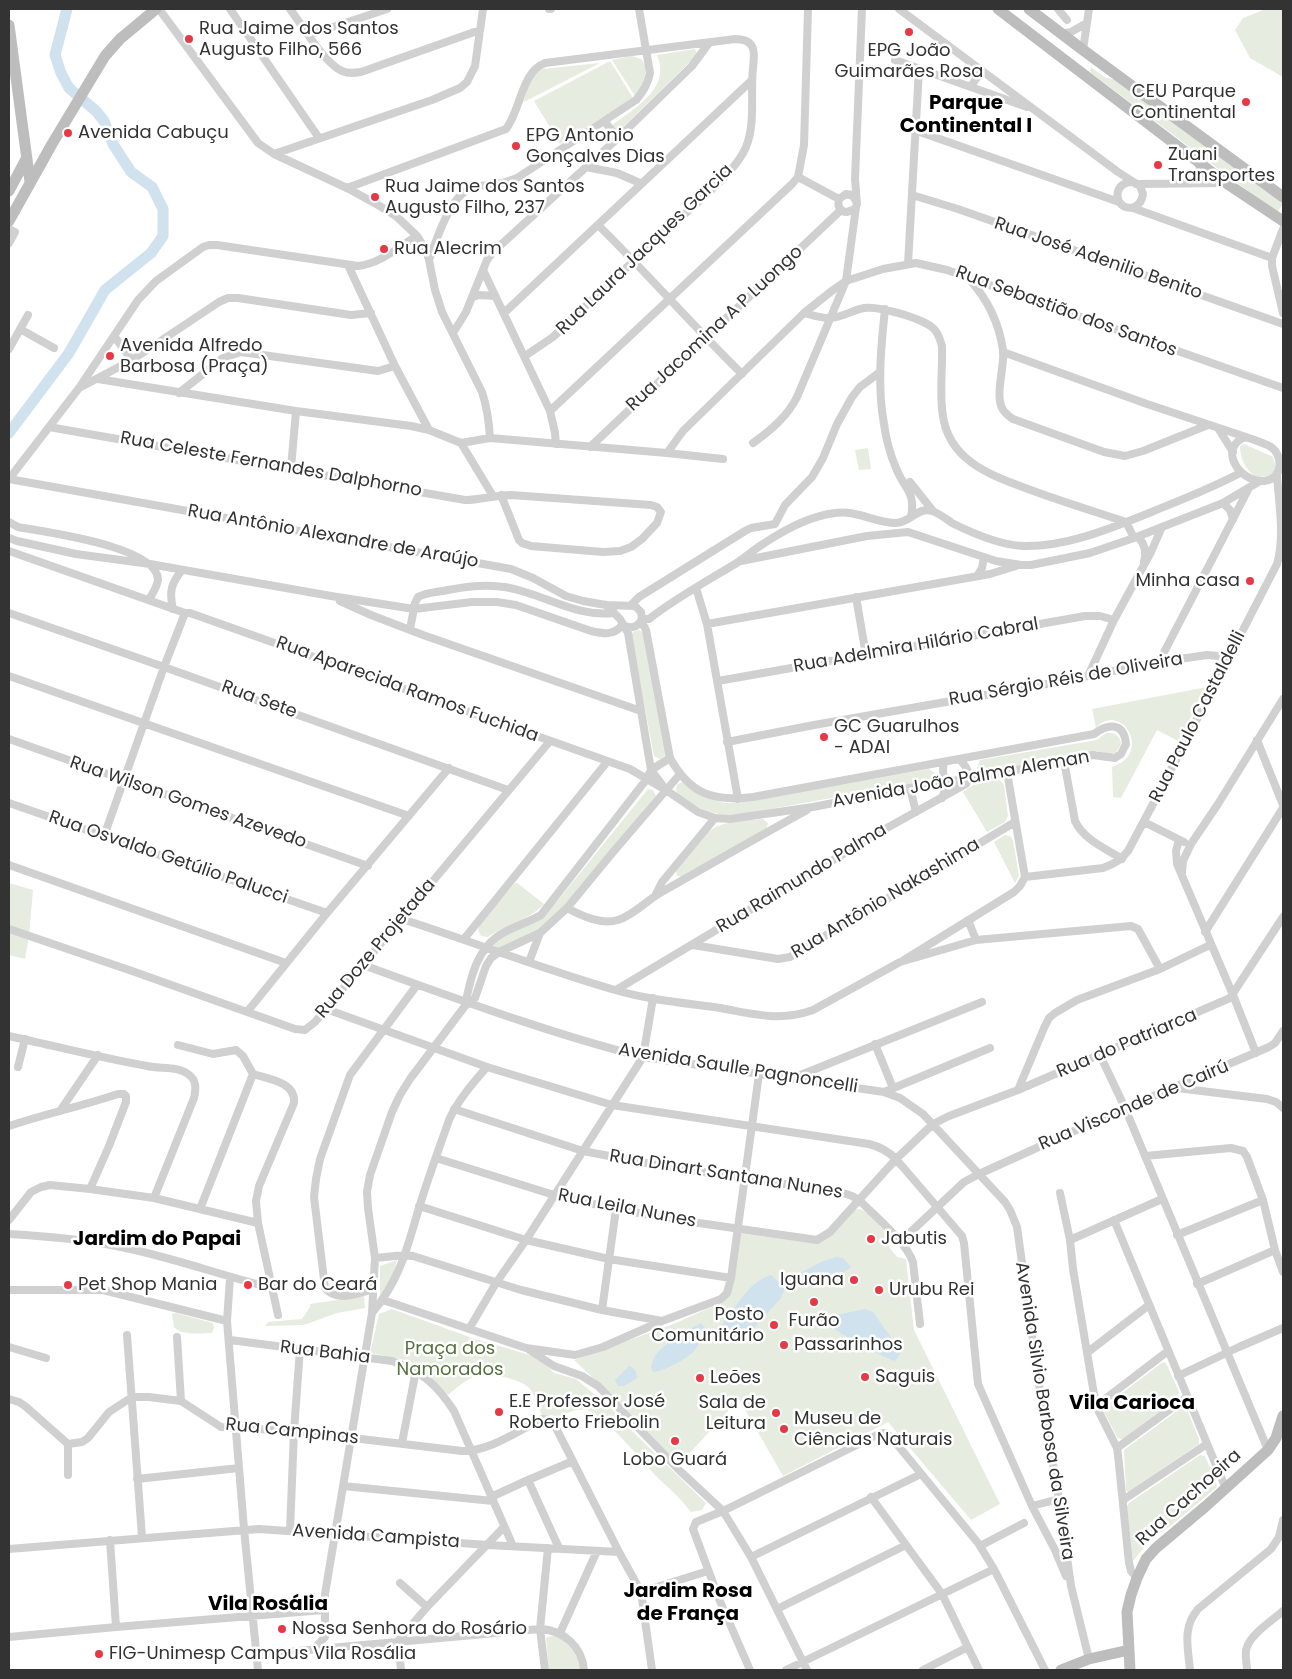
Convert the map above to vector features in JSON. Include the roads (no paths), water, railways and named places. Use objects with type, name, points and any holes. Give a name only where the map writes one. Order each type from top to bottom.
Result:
[{"type":"main road","points":[[9,221],[52,144],[112,47],[158,9]]},
{"type":"main road","points":[[998,9],[1226,183],[1283,220]]},
{"type":"main road","points":[[1030,9],[1061,34],[1283,197]]},
{"type":"main road","points":[[9,25],[25,166],[30,182]]},
{"type":"main road","points":[[1068,62],[1078,58],[1083,50]]},
{"type":"main road","points":[[1084,75],[1081,70],[1082,66],[1089,59],[1096,60]]},
{"type":"main road","points":[[24,193],[19,193],[10,188],[25,166],[52,144]]},
{"type":"main road","points":[[1283,209],[1283,220]]},
{"type":"main road","name":"Rua Cachoeira","points":[[1130,1670],[1127,1612],[1137,1578],[1146,1559],[1156,1548],[1226,1489],[1268,1450],[1276,1438],[1283,1416]]},
{"type":"main road","points":[[1066,1669],[1089,1659],[1130,1650]]},
{"type":"street","points":[[158,9],[258,143],[274,154],[347,188],[396,216],[417,236],[430,260],[435,290],[442,312],[486,405],[489,417],[490,438]]},
{"type":"street","points":[[230,9],[319,138]]},
{"type":"street","points":[[290,9],[326,59],[341,71],[351,73],[361,72],[481,27],[491,9]]},
{"type":"street","points":[[309,35],[384,9]]},
{"type":"street","points":[[274,154],[432,100],[460,88],[466,82],[475,66],[483,9]]},
{"type":"street","points":[[430,260],[449,214],[462,192],[476,186],[498,185],[517,178],[636,100],[649,82],[650,73],[639,9]]},
{"type":"street","points":[[550,412],[798,177],[804,145],[808,9]]},
{"type":"street","points":[[753,443],[775,427],[792,408],[846,281],[856,204],[855,179],[862,9]]},
{"type":"street","points":[[900,9],[1134,183],[1142,190],[1142,199],[1133,208]]},
{"type":"street","points":[[1058,9],[1067,20]]},
{"type":"street","points":[[1083,50],[1089,9]]},
{"type":"street","points":[[1061,34],[1071,32],[1087,23]]},
{"type":"street","name":"Rua Laura Jacques Garcia","points":[[525,356],[553,337],[713,188],[746,149],[751,129],[751,81],[754,50],[750,43],[740,39],[709,43]]},
{"type":"street","points":[[347,188],[506,129],[514,117],[529,77],[538,66],[555,62],[646,53],[709,43]]},
{"type":"street","points":[[452,333],[460,323],[473,297],[487,260],[493,252],[618,138],[692,66],[709,43]]},
{"type":"street","points":[[895,60],[1034,109]]},
{"type":"street","points":[[908,264],[919,69]]},
{"type":"street","points":[[971,86],[981,69]]},
{"type":"street","points":[[504,313],[640,183],[751,81]]},
{"type":"street","points":[[604,121],[618,138]]},
{"type":"street","points":[[917,131],[1119,202],[1127,208],[1133,208],[1272,258]]},
{"type":"street","points":[[1192,183],[1200,174],[1199,161]]},
{"type":"street","points":[[586,168],[617,173],[640,183]]},
{"type":"street","points":[[798,177],[839,199]]},
{"type":"street","points":[[852,229],[838,205],[839,199],[846,194],[855,179]]},
{"type":"street","points":[[1119,202],[1118,190],[1124,184],[1226,183]]},
{"type":"street","points":[[846,194],[852,195],[856,204]]},
{"type":"street","name":"Rua José Adenilio Benito","points":[[912,195],[958,209],[1283,324]]},
{"type":"street","points":[[843,211],[850,212],[856,204]]},
{"type":"street","name":"Rua Jacomina A P Luongo","points":[[590,447],[705,337],[843,211]]},
{"type":"street","points":[[598,225],[634,260],[668,300],[742,374]]},
{"type":"street","points":[[9,229],[14,232],[9,243]]},
{"type":"street","points":[[1283,230],[1272,258],[1272,266],[1283,313]]},
{"type":"street","points":[[9,479],[79,388],[138,300],[156,281],[203,247],[217,245],[348,265],[367,265],[417,236]]},
{"type":"street","name":"Rua Sebastião dos Santos","points":[[667,453],[683,431],[804,313],[832,290],[846,281],[883,269],[916,263],[930,265],[969,278],[1283,388]]},
{"type":"street","points":[[348,265],[395,366],[429,430]]},
{"type":"street","points":[[483,270],[550,412],[556,444]]},
{"type":"street","points":[[969,278],[982,293],[994,317],[1003,352],[1001,406],[1005,413],[1013,419],[1114,455],[1133,455],[1208,425]]},
{"type":"street","points":[[473,297],[479,295],[496,296]]},
{"type":"street","points":[[79,388],[132,360],[219,302],[228,298],[351,315],[371,313]]},
{"type":"street","points":[[804,313],[829,319],[864,308],[885,309],[928,324],[939,336],[942,346],[944,422],[955,447],[966,459],[1008,481],[1126,522],[1144,546],[1146,553],[1143,566]]},
{"type":"street","points":[[885,309],[880,398],[884,424],[894,461],[912,498],[908,532]]},
{"type":"street","points":[[9,349],[28,315]]},
{"type":"street","points":[[20,329],[54,348]]},
{"type":"street","points":[[114,336],[132,360]]},
{"type":"street","points":[[179,393],[223,358],[241,352],[378,371],[395,366]]},
{"type":"street","points":[[1003,352],[1283,451]]},
{"type":"street","points":[[775,524],[786,505],[812,477],[852,397],[860,387],[880,372]]},
{"type":"street","points":[[98,379],[179,393],[429,430],[461,443],[490,438],[723,459]]},
{"type":"street","points":[[291,468],[296,411]]},
{"type":"street","name":"Rua Celeste Fernandes Dalphorno","points":[[49,427],[465,500],[497,495],[651,505],[658,507],[661,512],[657,523],[642,539],[631,547],[620,551],[603,552],[531,546],[522,543],[517,536],[497,495]]},
{"type":"street","points":[[1218,428],[1233,452]]},
{"type":"street","points":[[1246,437],[1238,441],[1234,446],[1233,459],[1236,468],[1248,478],[1260,481],[1271,480],[1280,471],[1278,458],[1273,448]]},
{"type":"street","points":[[461,443],[497,495]]},
{"type":"street","points":[[898,469],[932,511],[954,524],[984,536],[1022,546],[1047,544],[1076,538],[1126,522],[1210,489],[1240,473]]},
{"type":"street","name":"Rua Paulo Castaldelli","points":[[1122,859],[1144,822],[1277,564],[1281,540],[1280,471]]},
{"type":"street","name":"Rua Antônio Alexandre de Araújo","points":[[9,479],[511,570],[533,578],[566,596],[583,601],[639,609],[641,618]]},
{"type":"street","points":[[707,624],[977,576],[1021,565],[1066,559],[1090,553],[1223,503],[1260,481]]},
{"type":"street","points":[[1159,662],[1250,488]]},
{"type":"street","points":[[1223,503],[1230,510],[1233,519]]},
{"type":"street","points":[[410,629],[416,600],[421,595],[485,585],[524,591],[582,612],[604,614],[634,627],[641,618],[656,613],[781,533],[817,517],[836,513],[852,513],[894,523],[908,520],[919,512],[932,511]]},
{"type":"street","points":[[9,522],[18,527],[104,544],[127,551],[150,564],[155,570],[158,578],[148,600]]},
{"type":"street","points":[[775,524],[781,533]]},
{"type":"street","points":[[9,538],[17,542],[76,554],[218,575],[414,609],[472,602],[497,602],[516,605],[590,632],[604,634],[619,630],[621,612],[639,597],[745,531],[751,528],[775,524]]},
{"type":"street","points":[[1088,676],[1114,620],[1157,540],[1162,527]]},
{"type":"street","points":[[740,561],[867,536],[908,532],[996,561],[1021,565]]},
{"type":"street","points":[[781,533],[777,545],[781,552]]},
{"type":"street","name":"Rua Aparecida Ramos Fuchida","points":[[9,551],[173,609],[199,616],[608,762],[630,769],[651,770]]},
{"type":"street","points":[[977,576],[982,568],[984,557]]},
{"type":"street","points":[[173,609],[170,597],[173,581],[182,570]]},
{"type":"street","points":[[696,588],[707,624],[738,799]]},
{"type":"street","points":[[331,596],[371,615],[432,638],[641,711]]},
{"type":"street","points":[[856,597],[866,656]]},
{"type":"street","points":[[606,605],[621,620]]},
{"type":"street","name":"Rua Sete","points":[[9,613],[508,790]]},
{"type":"street","points":[[104,836],[185,613]]},
{"type":"street","name":"Rua Adelmira Hilário Cabral","points":[[718,682],[1085,616],[1100,616],[1114,620]]},
{"type":"street","name":"Avenida João Palma Aleman","points":[[621,620],[628,633],[651,770],[666,790],[698,812],[715,818],[730,819],[812,807],[1093,755],[1115,758],[1124,749],[1125,737],[1117,728],[1108,726],[1094,734],[944,763],[738,799],[715,798],[703,794],[695,788],[680,774],[670,758],[646,630],[641,618]]},
{"type":"street","name":"Rua Sérgio Réis de Oliveira","points":[[728,742],[1159,662],[1207,655],[1228,659]]},
{"type":"street","points":[[9,676],[409,816]]},
{"type":"street","points":[[1182,874],[1183,861],[1191,844],[1283,699]]},
{"type":"street","name":"Rua Wilson Gomes Azevedo","points":[[9,739],[368,866]]},
{"type":"street","points":[[1205,932],[1283,806],[1257,740]]},
{"type":"street","name":"Rua Doze Projetada","points":[[9,929],[300,1030],[310,1027],[550,741]]},
{"type":"street","points":[[467,1004],[476,965],[485,947],[492,939],[503,932],[532,921],[541,914],[646,780],[651,770],[670,758]]},
{"type":"street","points":[[960,760],[967,768],[969,778]]},
{"type":"street","points":[[1025,877],[1103,868],[1122,859],[1086,837],[1079,829],[1075,821],[1064,761]]},
{"type":"street","points":[[464,939],[608,762]]},
{"type":"street","points":[[942,798],[946,789],[943,774],[944,763]]},
{"type":"street","points":[[247,1012],[286,962],[449,768]]},
{"type":"street","name":"Rua Aparecida Ramos Fuchida","points":[[630,769],[666,790]]},
{"type":"street","points":[[402,919],[616,990],[653,998],[775,1017],[800,1015],[813,1010],[900,962],[1014,892],[1020,886],[1025,877],[1007,772]]},
{"type":"street","points":[[314,1648],[325,1637],[324,1610],[334,1534],[372,1313],[375,1258],[367,1192],[370,1175],[392,1112],[400,1095],[433,1048],[467,1004],[475,998],[486,966],[491,958],[498,952],[540,933],[567,908],[680,774]]},
{"type":"street","name":"Rua Raimundo Palma","points":[[616,990],[788,886],[966,784],[969,778]]},
{"type":"street","points":[[910,788],[916,812]]},
{"type":"street","name":"Rua Osvaldo Getúlio Palucci","points":[[9,803],[327,913]]},
{"type":"street","points":[[567,908],[578,914],[607,922],[628,916],[654,896],[812,807]]},
{"type":"street","points":[[766,814],[771,823],[772,830]]},
{"type":"street","points":[[654,896],[662,882],[715,818]]},
{"type":"street","name":"Rua Antônio Nakashima","points":[[693,944],[778,959],[790,957],[1015,822]]},
{"type":"street","points":[[1144,822],[1191,844]]},
{"type":"street","points":[[1179,840],[1176,858],[1189,894],[1256,1053]]},
{"type":"street","points":[[9,865],[286,962]]},
{"type":"street","name":"Rua do Patriarca","points":[[822,1238],[830,1232],[896,1159],[933,1124],[1018,1090],[1226,1001],[1233,995],[1283,917]]},
{"type":"street","points":[[968,920],[976,940]]},
{"type":"street","points":[[900,962],[976,940],[1131,926],[1138,929],[1160,969]]},
{"type":"street","points":[[529,962],[540,933]]},
{"type":"street","points":[[1018,1090],[1049,1018],[1077,1000],[1160,969],[1210,945]]},
{"type":"street","name":"Avenida Saulle Pagnoncelli","points":[[363,965],[467,1004],[643,1057],[884,1092],[900,1098],[914,1107],[933,1124]]},
{"type":"street","points":[[374,1289],[334,1296],[325,1288],[314,1197],[316,1179],[320,1159],[346,1086],[356,1066],[385,1030],[417,984]]},
{"type":"street","points":[[469,1329],[496,1283],[526,1240],[643,1057],[653,998]]},
{"type":"street","points":[[792,1078],[982,1002]]},
{"type":"street","points":[[326,1009],[487,1067],[612,1104],[869,1144],[879,1146],[888,1151],[958,1230],[964,1243],[977,1378],[981,1393],[1032,1506],[1071,1586]]},
{"type":"street","name":"Rua Visconde de Cairú","points":[[900,1242],[964,1182],[1125,1108],[1269,1047],[1275,1043],[1283,1031]]},
{"type":"street","points":[[9,1036],[148,1066],[182,1071],[188,1074],[195,1083],[194,1098],[154,1198]]},
{"type":"street","points":[[18,1066],[25,1039]]},
{"type":"street","points":[[874,1044],[893,1088]]},
{"type":"street","points":[[178,1045],[213,1054],[236,1050],[243,1056],[253,1074],[283,1083],[289,1087],[295,1097],[256,1193],[258,1223],[278,1315]]},
{"type":"street","points":[[884,1092],[990,1048]]},
{"type":"street","points":[[60,1111],[98,1055]]},
{"type":"street","points":[[1100,1055],[1125,1108],[1268,1450]]},
{"type":"street","points":[[372,1313],[394,1282],[454,1109],[487,1067]]},
{"type":"street","points":[[200,1209],[253,1074]]},
{"type":"street","points":[[383,1300],[526,1348],[575,1355],[602,1347],[662,1321],[721,1299],[727,1293],[732,1278],[759,1074]]},
{"type":"street","points":[[1175,1087],[1268,1099],[1276,1102],[1283,1108]]},
{"type":"street","points":[[9,1126],[118,1094],[124,1094],[126,1102],[90,1189]]},
{"type":"street","name":"Rua Dinart Santana Nunes","points":[[454,1109],[583,1151],[744,1179],[846,1194],[859,1200],[908,1250],[913,1262],[920,1324]]},
{"type":"street","name":"Avenida Silvio Barbosa da Silveira","points":[[933,1124],[1005,1202],[1017,1228],[1039,1384],[1059,1499],[1071,1586],[1089,1659]]},
{"type":"street","points":[[1145,1156],[1231,1148],[1243,1151],[1263,1200],[1275,1250],[1283,1272]]},
{"type":"street","name":"Rua Leila Nunes","points":[[436,1158],[554,1195],[616,1208],[737,1229],[813,1240],[822,1238]]},
{"type":"street","points":[[9,1220],[31,1192],[50,1185],[154,1198],[258,1223]]},
{"type":"street","points":[[1060,1193],[1070,1240],[1073,1269],[1096,1406],[1099,1416],[1117,1448],[1128,1563],[1131,1571],[1137,1578]]},
{"type":"street","points":[[1070,1240],[1162,1200]]},
{"type":"street","points":[[1177,1235],[1263,1200]]},
{"type":"street","points":[[420,1206],[526,1240],[609,1260],[732,1278]]},
{"type":"street","points":[[602,1310],[616,1208]]},
{"type":"street","points":[[1114,1220],[1226,1489]]},
{"type":"street","points":[[9,1234],[60,1238],[115,1246],[167,1258],[230,1278],[272,1288]]},
{"type":"street","points":[[1198,1284],[1275,1250]]},
{"type":"street","points":[[375,1258],[405,1254],[496,1283],[552,1298],[602,1310],[662,1321]]},
{"type":"street","points":[[230,1278],[227,1321],[244,1529],[259,1654],[258,1670]]},
{"type":"street","points":[[9,1290],[103,1290],[227,1321]]},
{"type":"street","points":[[1088,1352],[1149,1305]]},
{"type":"street","points":[[1178,1376],[1283,1328]]},
{"type":"street","points":[[127,1335],[142,1538]]},
{"type":"street","points":[[177,1337],[181,1401]]},
{"type":"street","name":"Rua Bahia","points":[[230,1340],[392,1361],[416,1370],[430,1381],[454,1411],[513,1546]]},
{"type":"street","points":[[9,1347],[46,1358]]},
{"type":"street","points":[[526,1348],[554,1366],[582,1376],[598,1386],[680,1472],[723,1511],[751,1557],[808,1670]]},
{"type":"street","points":[[290,1531],[300,1349]]},
{"type":"street","points":[[1096,1406],[1168,1351]]},
{"type":"street","points":[[402,1443],[416,1370]]},
{"type":"street","points":[[1117,1448],[1187,1397]]},
{"type":"street","points":[[68,1444],[82,1442],[88,1438],[109,1412],[132,1398]]},
{"type":"street","name":"Rua Campinas","points":[[132,1398],[162,1398],[181,1401],[221,1427],[294,1431],[472,1451],[483,1448],[542,1419],[549,1420],[554,1424],[573,1461]]},
{"type":"street","points":[[9,1399],[25,1406],[68,1444],[68,1475]]},
{"type":"street","points":[[750,1670],[708,1571],[692,1529],[693,1526],[696,1522],[723,1511],[885,1433],[968,1529],[980,1546],[994,1569],[1044,1670]]},
{"type":"street","points":[[1123,1500],[1207,1444]]},
{"type":"street","points":[[343,1486],[492,1499],[528,1480],[573,1461],[641,1592],[652,1670]]},
{"type":"street","points":[[137,1478],[239,1468]]},
{"type":"street","points":[[751,1557],[921,1474]]},
{"type":"street","points":[[528,1480],[560,1548]]},
{"type":"street","points":[[871,1497],[942,1594],[979,1670]]},
{"type":"street","points":[[1032,1506],[1059,1499]]},
{"type":"street","points":[[1190,1670],[1187,1632],[1192,1617],[1198,1609],[1281,1537],[1283,1520]]},
{"type":"street","points":[[980,1546],[1024,1523]]},
{"type":"street","points":[[401,1670],[398,1641],[427,1607],[504,1527]]},
{"type":"street","name":"Avenida Campista","points":[[9,1549],[244,1529],[619,1552]]},
{"type":"street","points":[[110,1540],[116,1626]]},
{"type":"street","points":[[777,1609],[906,1545]]},
{"type":"street","points":[[545,1670],[540,1629],[548,1548]]},
{"type":"street","points":[[560,1633],[597,1551]]},
{"type":"street","points":[[786,1670],[994,1569]]},
{"type":"street","points":[[641,1592],[708,1571]]},
{"type":"street","points":[[400,1583],[427,1607]]},
{"type":"street","points":[[9,1637],[116,1626],[324,1610]]},
{"type":"street","points":[[1247,1670],[1246,1652],[1249,1642],[1283,1611]]},
{"type":"street","points":[[259,1654],[550,1629],[571,1641],[584,1662],[584,1670]]},
{"type":"street","points":[[325,1637],[337,1646]]},
{"type":"street","points":[[923,1670],[968,1647]]},
{"type":"water","points":[[836,1257],[843,1258],[851,1267],[830,1281],[818,1286],[805,1286],[799,1282],[802,1272]]},
{"type":"water","points":[[771,1275],[785,1288],[781,1298],[744,1339],[734,1339],[726,1331],[723,1323],[738,1302],[756,1283]]},
{"type":"water","points":[[865,1309],[873,1312],[901,1352],[894,1361],[870,1350],[827,1325],[826,1321],[832,1316]]},
{"type":"water","points":[[701,1323],[706,1332],[693,1352],[674,1365],[653,1372],[651,1367],[654,1357],[659,1351],[676,1337]]},
{"type":"water","points":[[629,1366],[635,1370],[637,1378],[624,1386],[618,1386],[615,1380]]},
{"type":"waterway","points":[[9,433],[69,353],[105,290],[151,253],[163,236],[163,209],[152,187],[131,172],[113,144],[104,121],[96,111],[69,88],[61,73],[55,55],[67,9]]},
{"type":"place","name":"EPG João Guimarães Rosa","points":[[909,32]]},
{"type":"place","name":"Rua Jaime dos Santos Augusto Filho, 566","points":[[189,39]]},
{"type":"place","name":"CEU Parque Continental","points":[[1246,102]]},
{"type":"place","name":"Avenida Cabuçu","points":[[68,133]]},
{"type":"place","name":"EPG Antonio Gonçalves Dias","points":[[516,146]]},
{"type":"place","name":"Zuani Transportes","points":[[1158,165]]},
{"type":"place","name":"Rua Jaime dos Santos Augusto Filho, 237","points":[[375,197]]},
{"type":"place","name":"Rua Alecrim","points":[[384,249]]},
{"type":"place","name":"Avenida Alfredo Barbosa (Praça)","points":[[110,356]]},
{"type":"place","name":"Minha casa","points":[[1250,581]]},
{"type":"place","name":"GC Guarulhos - ADAI","points":[[824,737]]},
{"type":"place","name":"Jabutis","points":[[871,1239]]},
{"type":"place","name":"Iguana","points":[[854,1280]]},
{"type":"place","name":"Pet Shop Mania","points":[[68,1285]]},
{"type":"place","name":"Bar do Ceará","points":[[248,1285]]},
{"type":"place","name":"Urubu Rei","points":[[879,1290]]},
{"type":"place","name":"Furão","points":[[814,1302]]},
{"type":"place","name":"Posto Comunitário","points":[[774,1325]]},
{"type":"place","name":"Passarinhos","points":[[784,1345]]},
{"type":"place","name":"Saguis","points":[[865,1377]]},
{"type":"place","name":"Leões","points":[[700,1378]]},
{"type":"place","name":"E.E Professor José Roberto Friebolin","points":[[499,1412]]},
{"type":"place","name":"Sala de Leitura","points":[[776,1413]]},
{"type":"place","name":"Museu de Ciências Naturais","points":[[784,1429]]},
{"type":"place","name":"Lobo Guará","points":[[675,1441]]},
{"type":"place","name":"Nossa Senhora do Rosário","points":[[282,1629]]},
{"type":"place","name":"FIG-Unimesp Campus Vila Rosália","points":[[99,1654]]},
{"type":"district","name":"Parque Continental I","points":[[966,116]]},
{"type":"district","name":"Jardim do Papai","points":[[157,1240]]},
{"type":"district","name":"Vila Carioca","points":[[1132,1404]]},
{"type":"district","name":"Jardim Rosa de França","points":[[688,1604]]},
{"type":"district","name":"Vila Rosália","points":[[268,1605]]},
{"type":"park label","name":"Praça dos Namorados","points":[[450,1359]]}]
